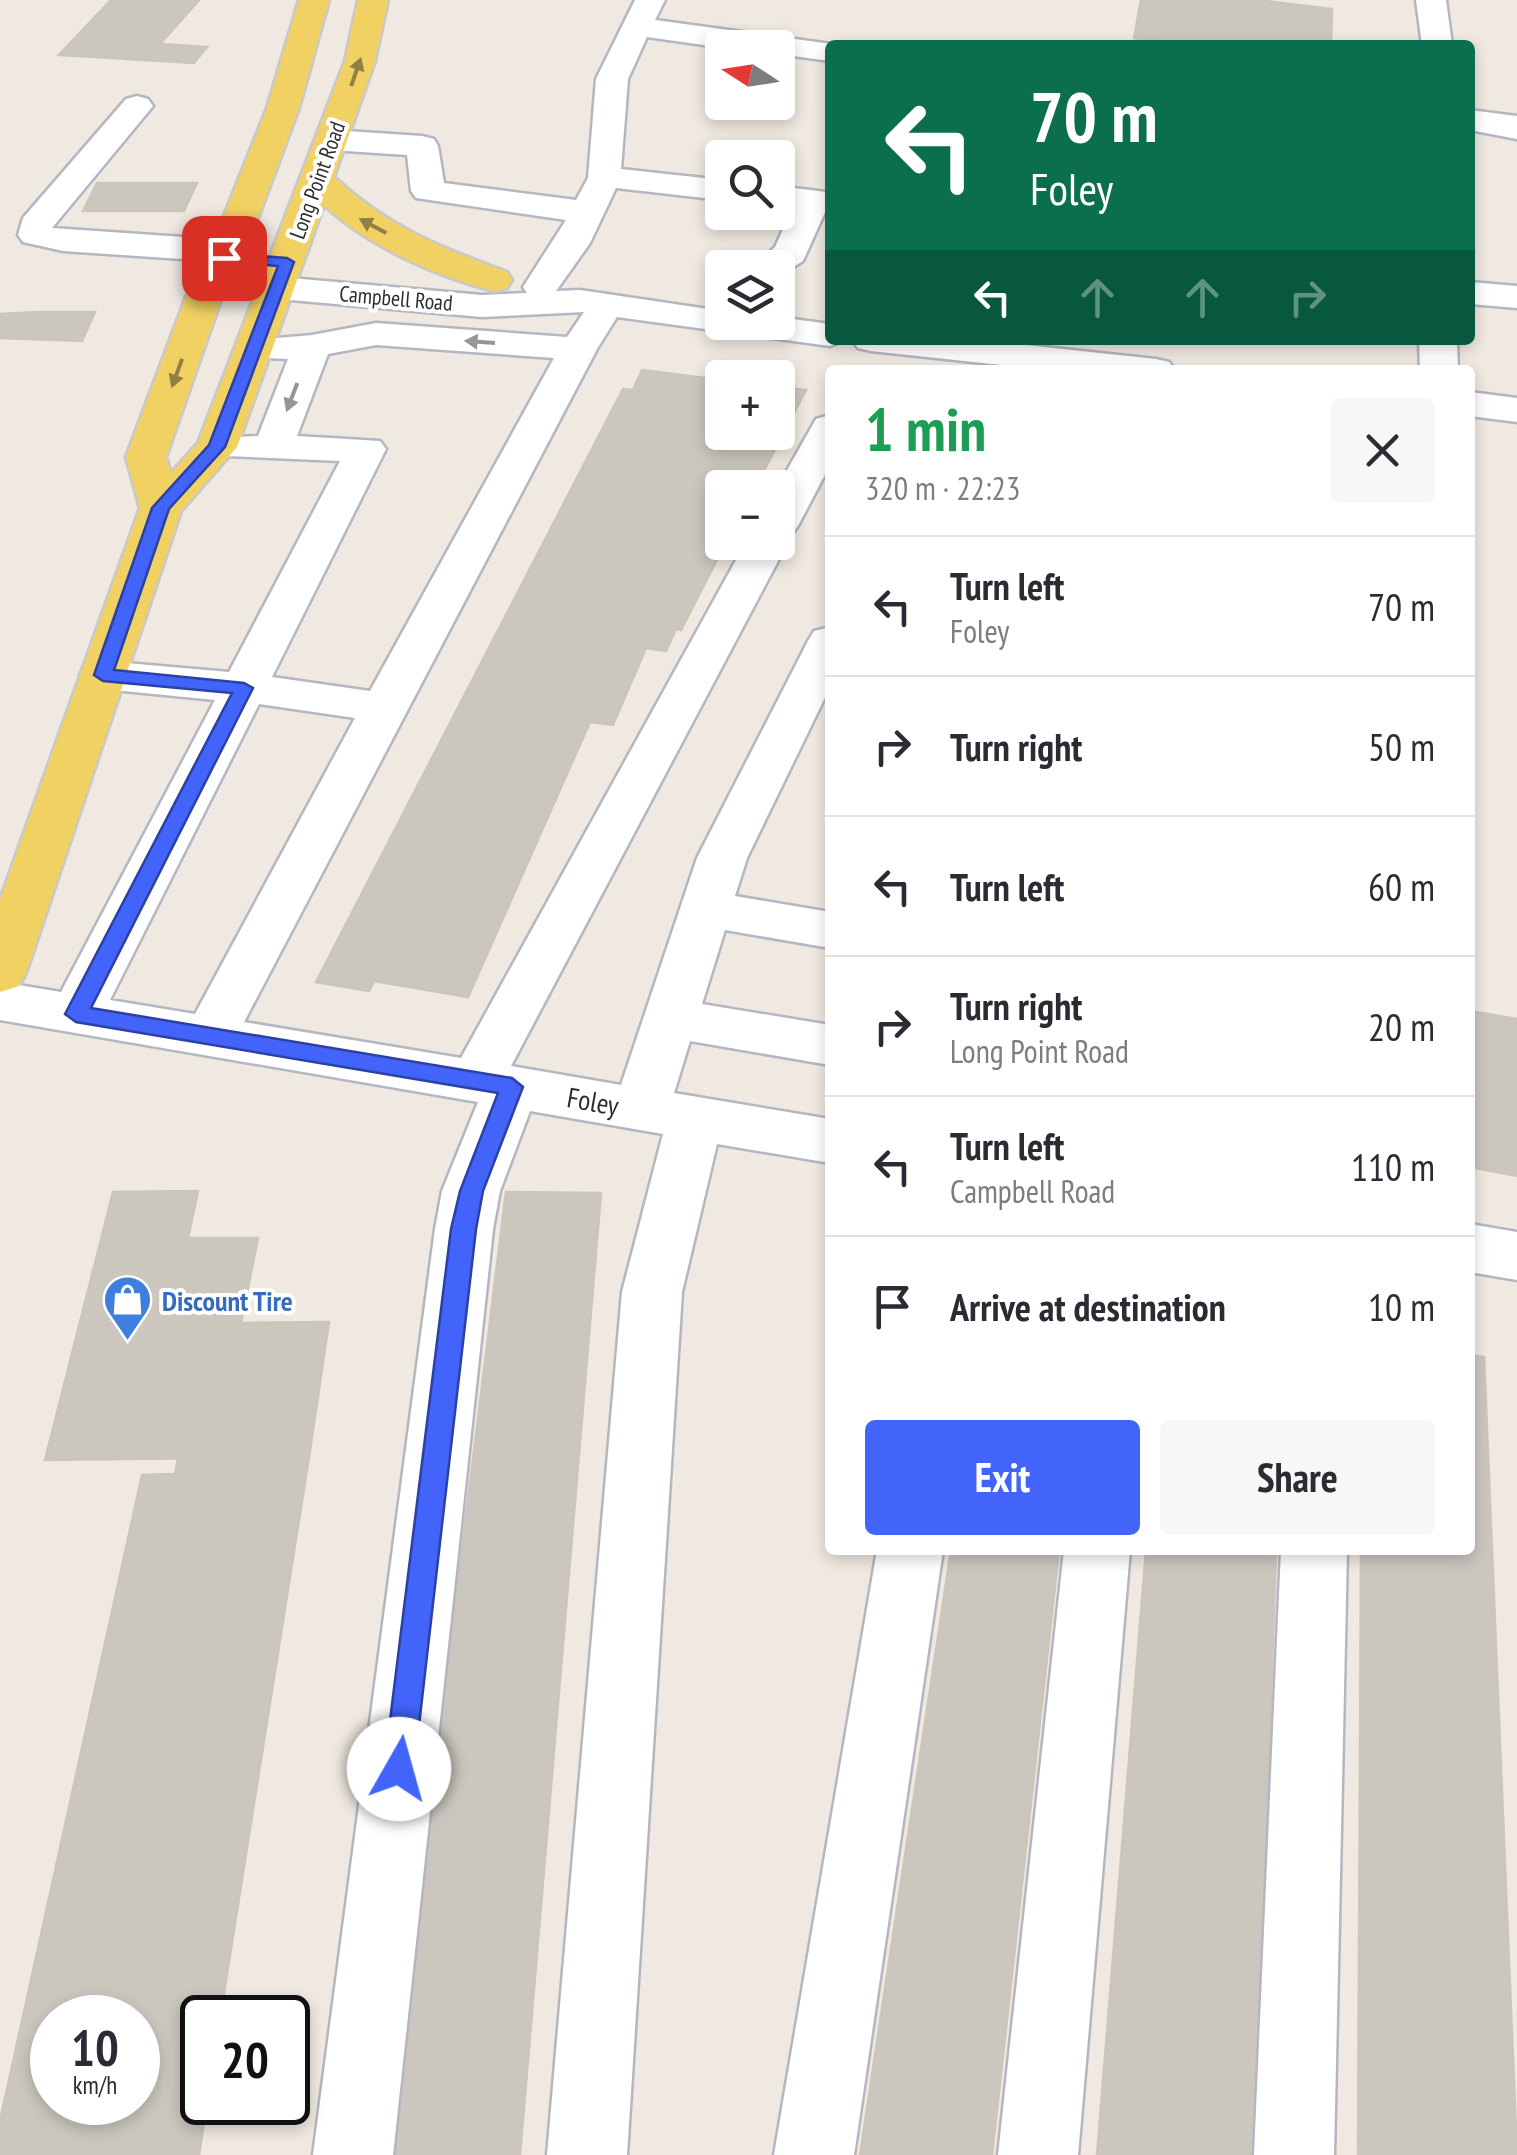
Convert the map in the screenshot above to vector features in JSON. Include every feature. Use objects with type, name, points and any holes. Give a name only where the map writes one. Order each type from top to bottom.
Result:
[{"type":"main road","points":[[161,508],[146,456],[284,108],[314,0]]},
{"type":"main road","name":"Long Point Road","points":[[0,973],[161,508],[217,447],[360,61],[373,0]]},
{"type":"main road","points":[[317,180],[357,217],[432,257],[494,280]]},
{"type":"street","points":[[1432,0],[1436,40]]},
{"type":"street","points":[[541,288],[572,243],[604,177],[612,79],[643,13],[825,51]]},
{"type":"street","name":"Campbell Road","points":[[136,106],[35,224],[35,235],[482,306],[593,303]]},
{"type":"street","points":[[1475,121],[1509,124],[1517,129]]},
{"type":"street","points":[[332,140],[422,146],[428,191],[587,212]]},
{"type":"street","points":[[604,177],[705,188]]},
{"type":"street","points":[[791,250],[814,200],[795,198]]},
{"type":"street","name":"Campbell Road","points":[[282,276],[351,260],[417,264],[541,288],[593,303],[705,320]]},
{"type":"street","points":[[1475,294],[1517,298]]},
{"type":"street","points":[[677,318],[705,302]]},
{"type":"street","points":[[208,1036],[578,349],[593,303]]},
{"type":"street","name":"Campbell Road","points":[[795,331],[825,334]]},
{"type":"street","points":[[254,350],[312,346],[376,334],[578,349]]},
{"type":"street","points":[[897,345],[970,361],[1030,349],[1126,365]]},
{"type":"street","points":[[273,448],[312,346]]},
{"type":"street","points":[[1475,405],[1517,410]]},
{"type":"street","points":[[795,492],[825,435]]},
{"type":"street","points":[[76,1014],[366,449],[217,447]]},
{"type":"street","points":[[353,2155],[464,1229],[494,1084],[758,560]]},
{"type":"street","points":[[586,2155],[668,1113],[670,1018],[722,858],[825,651]]},
{"type":"street","points":[[103,675],[244,688],[384,707]]},
{"type":"street","points":[[706,909],[825,929]]},
{"type":"street","name":"Foley","points":[[0,1001],[825,1140]]},
{"type":"street","points":[[670,1018],[825,1044]]},
{"type":"street","points":[[1475,1249],[1517,1256]]},
{"type":"street","points":[[814,2155],[909,1555]]},
{"type":"street","points":[[1038,2155],[1097,1555]]},
{"type":"street","points":[[1294,2155],[1314,1555]]},
{"type":"building","points":[[111,0],[199,0],[160,44],[207,47],[194,63],[59,55]]},
{"type":"building","points":[[1141,0],[1257,0],[1332,9],[1331,40],[1134,38]]},
{"type":"building","points":[[97,183],[197,183],[184,211],[83,211]]},
{"type":"building","points":[[95,312],[82,341],[0,338],[0,314]]},
{"type":"building","points":[[642,370],[705,378],[705,450],[775,450],[764,470],[705,470],[705,560],[717,560],[681,630],[676,629],[666,651],[646,648],[613,725],[590,722],[468,997],[374,981],[369,991],[316,982],[623,389],[633,390]]},
{"type":"building","points":[[795,389],[806,390],[795,411]]},
{"type":"building","points":[[1475,1012],[1517,1019],[1517,1176],[1475,1168]]},
{"type":"building","points":[[198,1191],[188,1238],[258,1238],[241,1323],[329,1322],[309,1457],[45,1460],[113,1192]]},
{"type":"building","points":[[506,1192],[601,1193],[520,2155],[387,2155]]},
{"type":"building","points":[[1475,1356],[1484,1357],[1517,2155],[1358,2155],[1361,1555],[1475,1555]]},
{"type":"building","points":[[309,1457],[224,1995],[180,1995],[180,2125],[204,2125],[199,2155],[0,2155],[0,2121],[142,1475],[175,1474],[178,1458]]},
{"type":"building","points":[[950,1555],[1058,1555],[992,2155],[860,2155]]},
{"type":"building","points":[[1146,1555],[1276,1555],[1255,2155],[1097,2155]]},
{"type":"place","name":"Discount Tire","points":[[127,1342]]},
{"type":"route","points":[[224,258],[287,262],[217,447],[161,508],[103,675],[244,688],[76,1014],[512,1087],[472,1191],[464,1229],[399,1769]]}]
